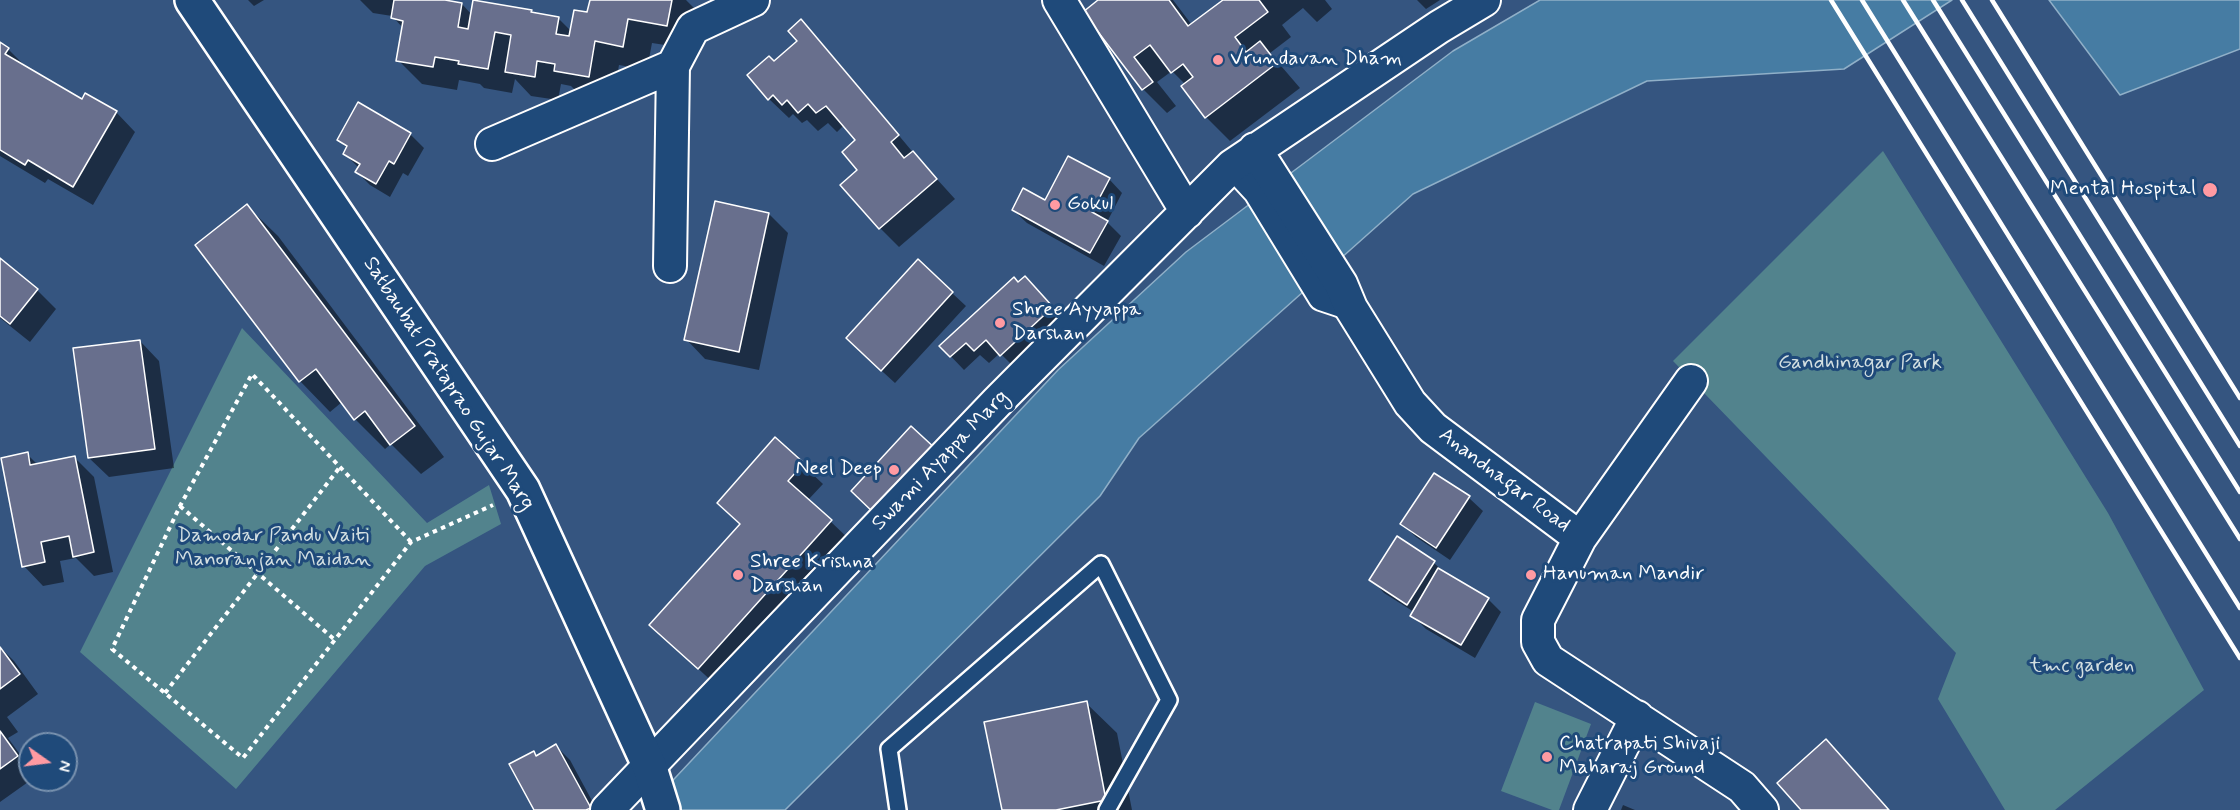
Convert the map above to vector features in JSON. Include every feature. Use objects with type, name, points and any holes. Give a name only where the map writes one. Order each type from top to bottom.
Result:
[{"type":"street","name":"Satbaubat Prataprao Gujar Marg","points":[[192,0],[523,490],[657,790]]},
{"type":"street","points":[[670,266],[673,66],[693,28],[753,0]]},
{"type":"street","points":[[1059,0],[1186,212]]},
{"type":"street","name":"Swami Ayappa Marg","points":[[607,810],[657,790],[997,402],[1186,212],[1243,158],[1439,27],[1484,0]]},
{"type":"street","points":[[492,144],[673,66]]},
{"type":"street","name":"Anandnagar Road","points":[[1243,158],[1346,296],[1410,403],[1432,428],[1580,538],[1538,620],[1538,642],[1548,660],[1742,787],[1762,810]]},
{"type":"street","points":[[1580,538],[1691,381]]},
{"type":"street","points":[[1590,810],[1637,717]]},
{"type":"lane","points":[[898,810],[889,749],[1101,564],[1169,700],[1107,810]]},
{"type":"path","points":[[411,542],[252,374],[180,506],[112,649],[243,758],[411,542],[523,490]]},
{"type":"path","points":[[165,693],[340,467]]},
{"type":"path","points":[[180,506],[335,640]]},
{"type":"green space","name":"Gandhinagar Park","points":[[1883,151],[2108,513],[2204,690],[2055,810],[2005,810],[1938,699],[1956,653],[1673,361]]},
{"type":"green space","name":"Damodar Pandu Vaiti Manoranjan Maidan","points":[[242,328],[427,523],[489,485],[501,524],[425,566],[236,789],[80,652]]},
{"type":"green space","name":"Chatrapati Shivaji Maharaj Ground","points":[[1535,702],[1591,724],[1559,810],[1552,810],[1501,791]]},
{"type":"water","points":[[1540,0],[1952,0],[1844,69],[1647,81],[1413,194],[1139,438],[1100,496],[785,810],[645,810],[1058,370],[1186,252],[1453,51]]},
{"type":"water","points":[[2049,0],[2240,0],[2240,49],[2120,95]]},
{"type":"building","points":[[394,0],[445,0],[462,3],[458,27],[468,29],[473,0],[532,10],[531,12],[559,17],[556,34],[569,36],[574,10],[587,12],[590,0],[672,0],[667,26],[628,19],[623,47],[595,41],[589,77],[554,71],[555,64],[537,61],[535,77],[505,72],[511,35],[495,32],[488,69],[435,57],[433,67],[396,61],[403,21],[391,18]]},
{"type":"building","name":"Vrundavan Dham","points":[[1098,0],[1169,0],[1188,26],[1223,0],[1259,0],[1268,12],[1235,37],[1246,52],[1260,41],[1277,63],[1205,118],[1181,86],[1193,77],[1183,64],[1171,73],[1150,45],[1134,57],[1153,82],[1142,90],[1083,12]]},
{"type":"building","points":[[801,19],[899,135],[891,142],[904,158],[913,151],[937,179],[879,229],[840,185],[857,170],[842,152],[855,140],[826,106],[816,113],[808,104],[798,113],[787,100],[782,105],[773,95],[768,100],[747,75],[769,56],[774,61],[797,41],[788,31]]},
{"type":"building","points":[[0,42],[9,48],[5,54],[82,99],[85,93],[117,111],[73,187],[28,160],[25,165],[0,150]]},
{"type":"building","points":[[358,102],[411,133],[394,164],[389,161],[376,184],[355,172],[360,164],[343,154],[347,146],[337,140]]},
{"type":"building","name":"Gokul","points":[[1068,156],[1110,178],[1092,212],[1108,221],[1090,253],[1012,210],[1023,188],[1045,200]]},
{"type":"building","points":[[715,201],[769,213],[739,352],[684,340]]},
{"type":"building","points":[[247,204],[415,426],[390,445],[365,411],[354,420],[316,369],[299,382],[195,245]]},
{"type":"building","points":[[0,258],[38,289],[10,324],[0,316]]},
{"type":"building","points":[[918,259],[953,292],[881,371],[846,338]]},
{"type":"building","name":"Shree Ayyappa Darshan","points":[[1025,276],[1053,307],[1000,356],[986,340],[974,351],[966,343],[950,357],[939,346],[1014,277],[1018,282]]},
{"type":"building","points":[[140,340],[155,449],[88,458],[73,348]]},
{"type":"building","name":"Neel Deep","points":[[911,426],[937,450],[876,515],[851,491]]},
{"type":"building","name":"Shree Krishna Darshan","points":[[775,437],[804,463],[788,481],[832,520],[698,669],[649,625],[740,524],[717,503]]},
{"type":"building","points":[[28,452],[30,465],[75,456],[94,552],[73,557],[69,536],[41,542],[45,562],[22,567],[1,458]]},
{"type":"building","points":[[1434,473],[1470,496],[1436,548],[1400,524]]},
{"type":"building","points":[[1397,536],[1435,561],[1407,605],[1369,580]]},
{"type":"building","points":[[1438,568],[1489,598],[1461,645],[1410,616]]},
{"type":"building","points":[[0,647],[20,674],[0,689]]},
{"type":"building","points":[[1087,701],[1106,800],[1056,810],[1002,810],[984,722]]},
{"type":"building","points":[[0,731],[18,756],[0,769]]},
{"type":"building","points":[[1826,739],[1889,810],[1801,810],[1777,783]]},
{"type":"building","points":[[556,744],[591,808],[586,810],[534,810],[509,764],[534,751],[536,756]]},
{"type":"railway","points":[[1831,0],[2240,658]]},
{"type":"railway","points":[[1862,0],[2240,608]]},
{"type":"railway","points":[[1903,0],[2240,539]]},
{"type":"railway","points":[[1933,0],[2240,492]]},
{"type":"railway","points":[[1962,0],[2240,446]]},
{"type":"railway","points":[[1992,0],[2240,398]]},
{"type":"place","name":"Vrundavan Dham","points":[[1218,60]]},
{"type":"place","name":"Mental Hospital","points":[[2210,190]]},
{"type":"place","name":"Gokul","points":[[1055,205]]},
{"type":"place","name":"Shree Ayyappa Darshan","points":[[1000,323]]},
{"type":"place","name":"Neel Deep","points":[[894,470]]},
{"type":"place","name":"Shree Krishna Darshan","points":[[738,575]]},
{"type":"place","name":"Hanuman Mandir","points":[[1531,575]]},
{"type":"place","name":"Chatrapati Shivaji Maharaj Ground","points":[[1547,757]]},
{"type":"park label","name":"tmc garden","points":[[2082,667]]}]
